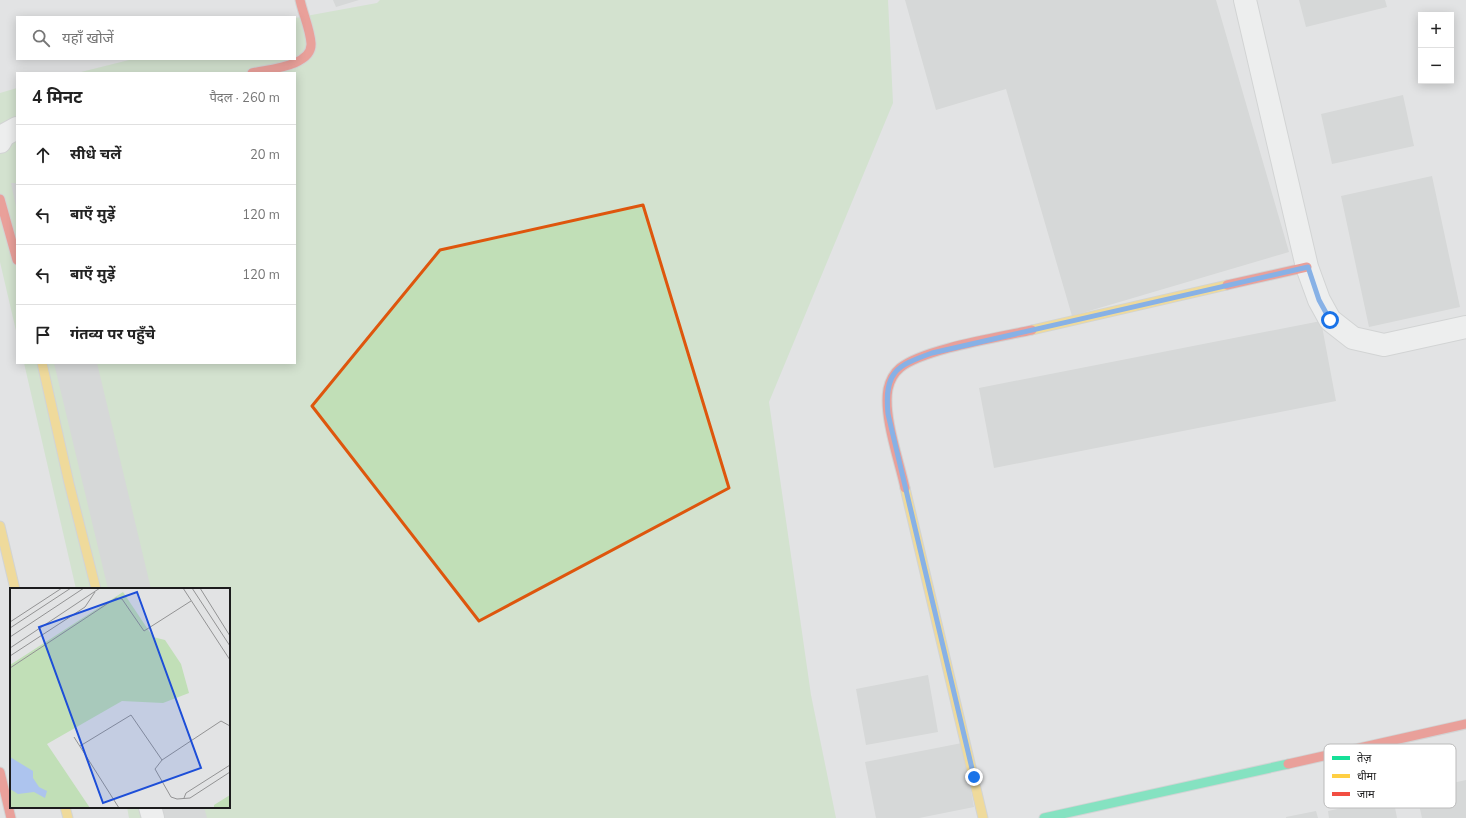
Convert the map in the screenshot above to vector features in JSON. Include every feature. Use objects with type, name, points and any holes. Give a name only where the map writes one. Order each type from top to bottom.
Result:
[{"type":"street","points":[[256,72],[300,62],[310,51],[311,44],[300,0]]},
{"type":"street","points":[[1245,0],[1308,267],[1319,300],[1330,320],[1353,338],[1384,345],[1466,327]]},
{"type":"street","points":[[0,142],[4,135],[16,129]]},
{"type":"street","points":[[0,199],[16,256]]},
{"type":"street","points":[[983,818],[888,414],[886,393],[895,371],[911,360],[932,353],[1308,267]]},
{"type":"street","points":[[42,364],[69,483],[96,588]]},
{"type":"street","points":[[0,526],[15,588]]},
{"type":"street","points":[[1376,744],[1466,724]]},
{"type":"street","points":[[1044,818],[1324,756]]},
{"type":"street","points":[[0,772],[11,818]]},
{"type":"street","points":[[65,808],[68,818]]},
{"type":"street","points":[[150,808],[153,818]]},
{"type":"highlighted area","points":[[643,205],[729,488],[479,621],[312,406],[440,250]]},
{"type":"green space","points":[[380,0],[888,0],[893,103],[769,402],[811,695],[836,818],[129,818],[127,808],[230,808],[230,588],[76,588],[24,364],[296,364],[296,72],[81,72],[129,60],[296,60],[296,18],[377,3]]},
{"type":"green space","points":[[16,88],[16,331],[0,262],[0,93]]},
{"type":"building","points":[[333,0],[359,0],[336,7]]},
{"type":"building","points":[[905,0],[1216,0],[1289,252],[1072,316],[1006,89],[936,110]]},
{"type":"building","points":[[1299,0],[1385,0],[1387,7],[1306,27]]},
{"type":"building","points":[[1403,95],[1414,146],[1332,164],[1321,114]]},
{"type":"building","points":[[1432,176],[1460,307],[1369,327],[1341,196]]},
{"type":"building","points":[[11,183],[16,183],[16,207]]},
{"type":"building","points":[[1321,321],[1336,401],[994,468],[979,388]]},
{"type":"building","points":[[54,364],[97,364],[151,588],[108,588]]},
{"type":"building","points":[[928,675],[938,732],[866,745],[856,689]]},
{"type":"building","points":[[962,743],[974,807],[919,818],[876,818],[865,762]]},
{"type":"building","points":[[1466,780],[1466,818],[1422,818],[1420,808],[1456,808],[1456,782]]},
{"type":"building","points":[[161,808],[204,808],[207,818],[163,818]]},
{"type":"building","points":[[1342,808],[1395,808],[1397,818],[1329,818],[1328,811]]},
{"type":"building","points":[[1316,811],[1318,818],[1286,818],[1286,817]]},
{"type":"traffic: fast","points":[[1044,818],[1288,764]]},
{"type":"traffic: slow","points":[[1032,330],[1227,285]]},
{"type":"traffic: slow","points":[[42,364],[69,483],[96,588]]},
{"type":"traffic: slow","points":[[905,488],[983,818]]},
{"type":"traffic: slow","points":[[0,526],[15,588]]},
{"type":"traffic: slow","points":[[65,808],[68,818]]},
{"type":"traffic: jam","points":[[257,72],[279,68],[298,62],[310,51],[311,43],[308,27],[300,0]]},
{"type":"traffic: jam","points":[[0,199],[16,256]]},
{"type":"traffic: jam","points":[[1227,285],[1307,267]]},
{"type":"traffic: jam","points":[[905,488],[892,438],[887,400],[888,389],[896,372],[911,361],[943,349],[1032,330]]},
{"type":"traffic: jam","points":[[1377,744],[1466,724]]},
{"type":"traffic: jam","points":[[1288,764],[1324,756]]},
{"type":"traffic: jam","points":[[0,772],[11,818]]},
{"type":"route","points":[[974,777],[888,414],[886,393],[895,371],[911,360],[932,353],[1308,267],[1319,300],[1330,320]]}]
